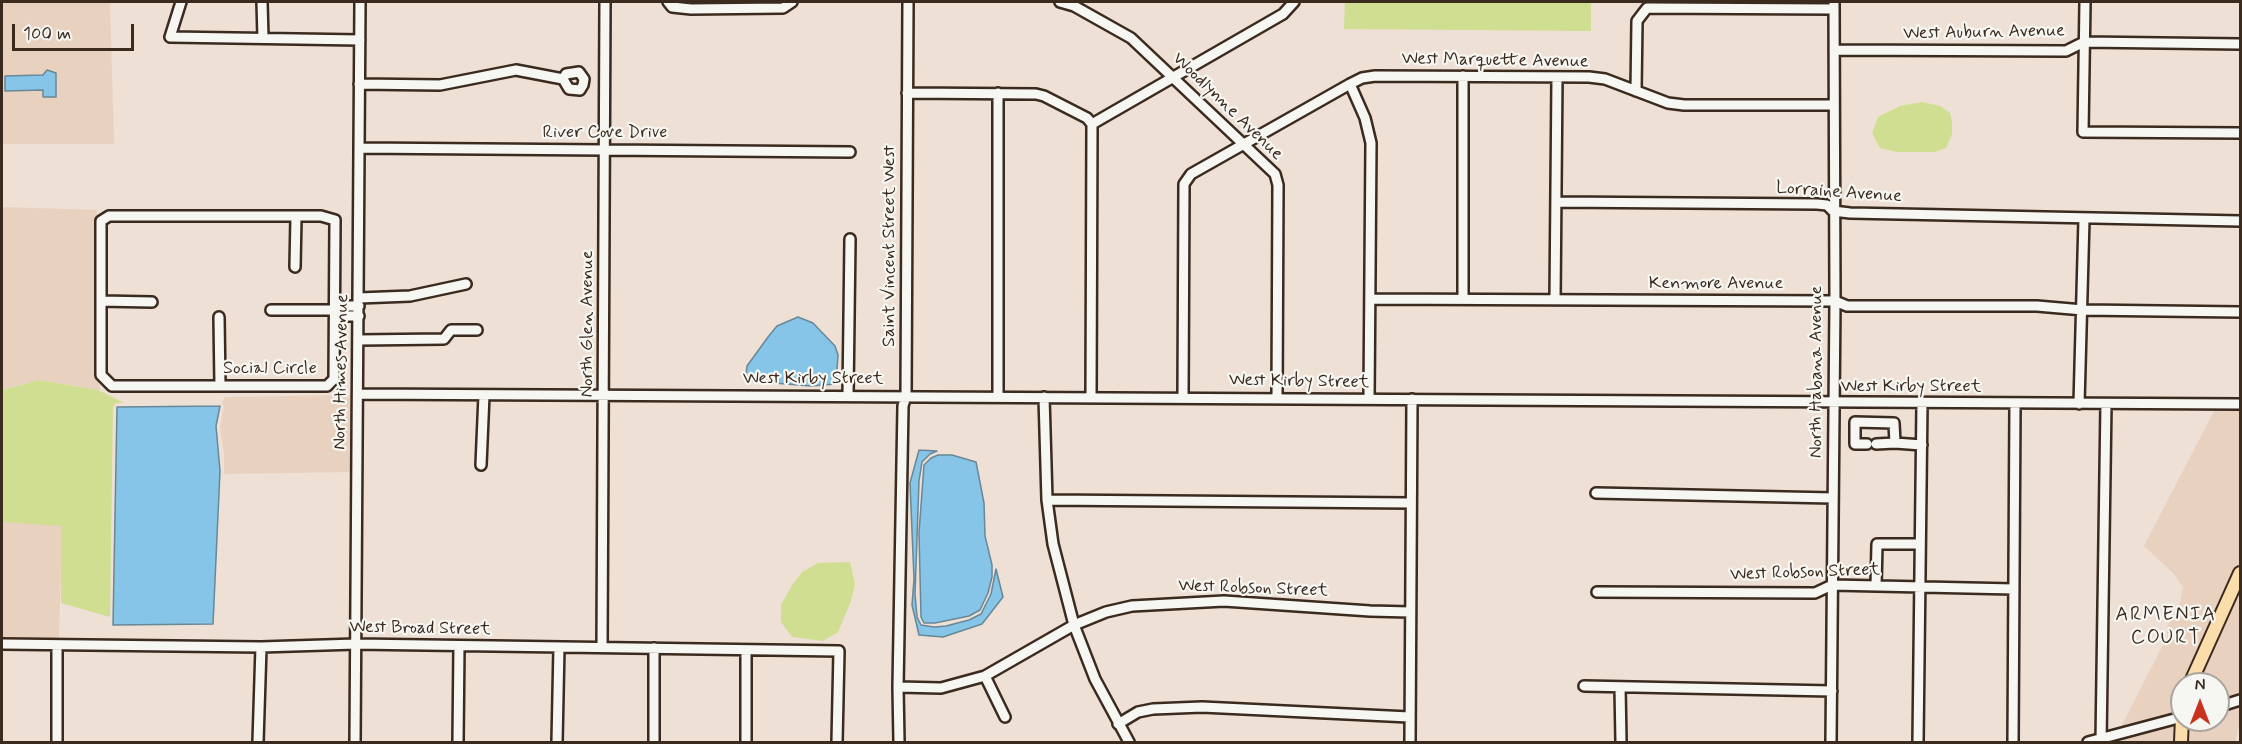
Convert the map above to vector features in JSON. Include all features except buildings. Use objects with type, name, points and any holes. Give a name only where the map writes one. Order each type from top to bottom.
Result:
[{"type":"main road","points":[[2196,672],[2241,573]]},
{"type":"street","points":[[181,2],[170,37],[360,40]]},
{"type":"street","points":[[262,2],[263,38]]},
{"type":"street","name":"North Himes Avenue","points":[[355,742],[360,2]]},
{"type":"street","name":"North Glen Avenue","points":[[602,647],[605,2]]},
{"type":"street","points":[[668,2],[672,7],[691,9],[783,8],[792,2]]},
{"type":"street","name":"Saint Vincent Street West","points":[[899,742],[903,406],[906,396],[908,2]]},
{"type":"street","name":"Woodlynne Avenue","points":[[1060,2],[1074,6],[1131,38],[1275,174],[1278,185],[1276,398]]},
{"type":"street","points":[[1092,124],[1283,14],[1294,2]]},
{"type":"street","points":[[2085,2],[2084,132],[2241,133]]},
{"type":"street","points":[[1636,91],[1638,21],[1647,8],[1833,5]]},
{"type":"street","name":"North Habana Avenue","points":[[1831,742],[1834,403],[1833,5]]},
{"type":"street","name":"West Auburn Avenue","points":[[1834,50],[2066,51],[2084,42],[2241,44]]},
{"type":"street","points":[[359,84],[440,85],[516,69],[563,79]]},
{"type":"street","points":[[1463,299],[1464,76]]},
{"type":"street","name":"West Marquette Avenue","points":[[1184,397],[1184,184],[1191,174],[1362,78],[1464,76],[1605,79],[1668,103],[1684,105],[1833,105]]},
{"type":"street","points":[[1555,300],[1557,77]]},
{"type":"street","points":[[1350,84],[1365,118],[1371,143],[1369,399]]},
{"type":"street","points":[[907,93],[1036,94],[1087,118],[1092,124],[1091,397]]},
{"type":"street","points":[[998,93],[998,397]]},
{"type":"street","name":"River Cove Drive","points":[[359,148],[850,152]]},
{"type":"street","name":"Lorraine Avenue","points":[[1556,202],[1817,204],[1827,205],[1833,211],[2241,222]]},
{"type":"street","name":"Social Circle","points":[[109,216],[321,216],[335,220],[334,379],[327,386],[112,386],[101,375],[101,301],[101,221],[109,216]]},
{"type":"street","points":[[295,267],[296,216]]},
{"type":"street","points":[[2079,404],[2084,219]]},
{"type":"street","points":[[848,396],[850,239]]},
{"type":"street","points":[[271,310],[335,310],[342,306],[359,307],[466,284]]},
{"type":"street","name":"Kenmore Avenue","points":[[1370,299],[1834,302],[1847,306],[2037,306],[2083,310],[2241,312]]},
{"type":"street","points":[[101,301],[152,302]]},
{"type":"street","points":[[219,316],[220,386]]},
{"type":"street","points":[[359,340],[444,339],[451,330],[477,330]]},
{"type":"street","name":"West Kirby Street","points":[[357,394],[2241,404]]},
{"type":"street","points":[[481,465],[484,395]]},
{"type":"street","points":[[1044,397],[1047,500],[1053,544],[1074,625],[1095,679],[1129,742]]},
{"type":"street","points":[[1410,742],[1412,399]]},
{"type":"street","points":[[1918,742],[1922,403]]},
{"type":"street","points":[[2013,742],[2015,404]]},
{"type":"street","points":[[2102,740],[2106,404]]},
{"type":"street","points":[[1895,443],[1894,423],[1855,422],[1855,444],[1922,445]]},
{"type":"street","points":[[1596,494],[1833,498]]},
{"type":"street","points":[[1047,500],[1411,503]]},
{"type":"street","points":[[1876,586],[1877,544],[1920,544]]},
{"type":"street","name":"West Robson Street","points":[[1597,592],[1815,593],[1832,585],[2014,589]]},
{"type":"street","name":"West Robson Street","points":[[898,687],[941,688],[985,676],[1074,625],[1106,612],[1132,606],[1181,602],[1248,602],[1410,612]]},
{"type":"street","name":"West Broad Street","points":[[2,644],[261,647],[356,644],[839,651],[837,742]]},
{"type":"street","points":[[57,646],[57,742]]},
{"type":"street","points":[[458,742],[459,646]]},
{"type":"street","points":[[258,742],[261,647]]},
{"type":"street","points":[[557,742],[559,647]]},
{"type":"street","points":[[654,648],[654,742]]},
{"type":"street","points":[[746,650],[746,742]]},
{"type":"street","points":[[985,676],[1005,717]]},
{"type":"street","points":[[1584,686],[1832,691]]},
{"type":"street","points":[[1620,687],[1621,742]]},
{"type":"street","points":[[1118,724],[1138,712],[1182,708],[1261,709],[1336,715],[1409,717]]},
{"type":"street","points":[[2088,742],[2170,720]]},
{"type":"shaded area","points":[[2,2],[110,2],[114,144],[2,144]]},
{"type":"shaded area","points":[[2,207],[97,210],[96,375],[100,390],[39,380],[2,390]]},
{"type":"shaded area","points":[[353,395],[353,472],[224,474],[220,427],[224,407],[222,402],[225,397]]},
{"type":"shaded area","points":[[2215,409],[2240,409],[2240,563],[2191,672],[2170,672],[2170,715],[2120,729],[2167,637],[2167,627],[2180,603],[2183,587],[2173,573],[2144,546]]},
{"type":"shaded area","points":[[2,522],[62,525],[59,641],[2,639]]},
{"type":"shaded area","points":[[2240,582],[2240,695],[2230,698],[2230,672],[2200,672]]},
{"type":"shaded area","points":[[2240,705],[2240,723],[2235,742],[2185,742],[2185,732],[2230,732],[2230,708]]},
{"type":"shaded area","points":[[2170,726],[2170,732],[2177,732],[2176,742],[2118,742],[2118,739]]},
{"type":"green space","points":[[1345,2],[1591,2],[1591,31],[1344,29]]},
{"type":"green space","points":[[1922,102],[1940,106],[1950,113],[1952,134],[1946,148],[1935,152],[1897,152],[1880,148],[1872,133],[1878,117],[1900,106]]},
{"type":"green space","points":[[39,380],[98,390],[124,403],[116,403],[113,407],[110,617],[61,603],[61,526],[2,522],[2,390]]},
{"type":"green space","points":[[850,562],[855,584],[851,601],[838,632],[823,641],[792,637],[781,622],[781,605],[802,572],[818,563]]},
{"type":"water","points":[[47,70],[56,73],[56,97],[43,97],[43,90],[5,91],[5,76],[43,75]]},
{"type":"water","points":[[798,317],[813,323],[835,346],[838,355],[836,384],[811,386],[749,381],[746,375],[747,366],[768,337],[777,326]]},
{"type":"water","points":[[220,406],[216,426],[220,471],[213,624],[113,625],[117,407]]},
{"type":"water","points":[[919,450],[937,451],[922,462],[919,481],[915,594],[917,617],[921,625],[946,626],[981,614],[991,594],[996,569],[1003,597],[982,624],[943,637],[919,635],[912,605],[914,579],[910,483]]},
{"type":"water","points":[[938,455],[952,455],[976,462],[984,503],[985,536],[992,565],[992,577],[980,610],[969,616],[924,623],[921,617],[919,533],[924,465]]},
{"type":"district","name":"ARMENIA COURT","points":[[2166,628]]}]
